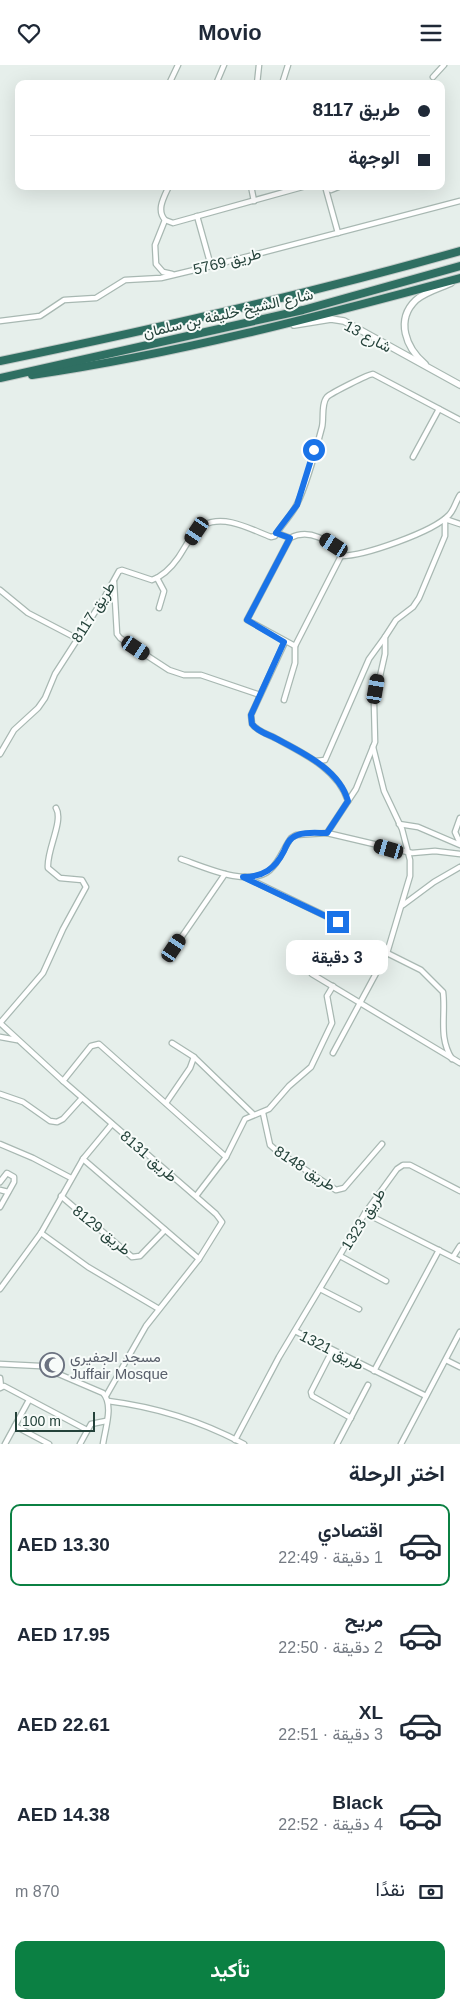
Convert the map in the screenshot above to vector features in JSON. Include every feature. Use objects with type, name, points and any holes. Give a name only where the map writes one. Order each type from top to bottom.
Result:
[{"type":"highway","name":"شارع الشيخ خليفة بن سلمان","points":[[0,361],[169,326],[374,275],[460,251]]},
{"type":"highway","name":"شارع الشيخ خليفة بن سلمان","points":[[0,379],[303,310],[460,267]]},
{"type":"highway","points":[[0,379],[80,367],[267,329],[460,279]]},
{"type":"street","points":[[171,80],[178,65]]},
{"type":"street","points":[[218,80],[224,65]]},
{"type":"street","points":[[257,80],[259,65]]},
{"type":"street","points":[[283,80],[288,65]]},
{"type":"street","points":[[433,77],[444,65]]},
{"type":"street","points":[[167,190],[161,207],[162,217],[173,223],[292,190]]},
{"type":"street","points":[[252,190],[254,201]]},
{"type":"street","points":[[326,190],[338,233]]},
{"type":"street","name":"طريق 5769","points":[[0,321],[40,316],[64,300],[96,298],[125,281],[174,275],[460,201]]},
{"type":"street","points":[[197,216],[211,266]]},
{"type":"street","points":[[165,220],[155,245],[156,265],[163,272],[174,275]]},
{"type":"street","name":"شارع 13","points":[[434,372],[415,355],[406,338],[404,325],[408,310],[423,296],[460,279]]},
{"type":"street","name":"شارع 13","points":[[267,329],[332,319],[344,321],[460,385]]},
{"type":"street","points":[[159,608],[164,591],[157,578],[171,568],[197,531],[205,524],[237,524],[271,537],[276,533],[297,505],[322,427],[326,398],[347,384],[357,382],[367,374],[376,375],[460,420]]},
{"type":"street","points":[[413,457],[439,409]]},
{"type":"street","points":[[341,556],[354,556],[379,549],[431,528],[450,514],[460,495]]},
{"type":"street","points":[[444,519],[460,524]]},
{"type":"street","points":[[315,761],[325,759],[369,659],[396,620],[413,607],[419,598],[445,536],[444,519]]},
{"type":"street","points":[[276,533],[290,538]]},
{"type":"street","points":[[295,646],[284,642],[247,620],[290,538],[297,534],[321,537],[334,545],[341,556]]},
{"type":"street","points":[[284,700],[295,663],[295,646],[341,556]]},
{"type":"street","name":"طريق 8117","points":[[0,754],[14,730],[38,708],[45,698],[51,681],[117,573],[122,570],[152,580],[157,578]]},
{"type":"street","points":[[113,581],[117,634],[120,637],[168,670],[184,675],[201,675],[260,695]]},
{"type":"street","points":[[0,590],[28,613],[76,638]]},
{"type":"street","points":[[327,833],[356,789],[373,746],[375,729],[374,703],[385,654],[385,637]]},
{"type":"street","points":[[284,642],[251,715],[254,727],[315,761],[339,781],[344,788],[348,801]]},
{"type":"street","points":[[333,1053],[387,953],[410,876],[410,860],[399,824],[384,791],[373,746]]},
{"type":"street","points":[[0,1023],[43,973],[63,929],[86,887],[82,880],[60,878],[48,868],[47,859],[59,817],[56,808]]},
{"type":"street","points":[[459,841],[455,832],[460,818]]},
{"type":"street","points":[[399,824],[418,827],[459,841]]},
{"type":"street","points":[[181,859],[225,874],[243,877],[263,875],[277,863],[291,838],[296,835],[327,833],[406,852],[450,851],[460,854]]},
{"type":"street","points":[[402,905],[434,881],[460,867]]},
{"type":"street","points":[[174,948],[225,874]]},
{"type":"street","points":[[243,877],[338,922]]},
{"type":"street","points":[[387,953],[421,970],[443,992],[444,1039],[446,1050],[453,1060]]},
{"type":"street","points":[[312,974],[460,1063]]},
{"type":"street","points":[[196,1196],[226,1157],[243,1122],[253,1114],[262,1113],[307,1072],[314,1062],[332,1023],[327,996],[333,986]]},
{"type":"street","name":"طريق 8131","points":[[0,1023],[62,1081],[216,1214],[222,1222],[221,1227],[199,1259]]},
{"type":"street","points":[[0,1037],[18,1040]]},
{"type":"street","points":[[62,1081],[91,1045],[96,1043],[226,1157]]},
{"type":"street","points":[[172,1043],[194,1057],[253,1114]]},
{"type":"street","points":[[166,1103],[190,1068],[194,1057]]},
{"type":"street","points":[[0,1094],[24,1102],[54,1122],[63,1119],[82,1098]]},
{"type":"street","name":"طريق 8148","points":[[262,1113],[270,1145],[276,1151],[336,1190],[344,1189],[382,1144]]},
{"type":"street","name":"طريق 8129","points":[[0,1289],[41,1233],[83,1159],[112,1124]]},
{"type":"street","points":[[0,1144],[33,1158],[71,1178]]},
{"type":"street","points":[[83,1159],[199,1259],[146,1326],[107,1398],[103,1444]]},
{"type":"street","name":"طريق 1323","points":[[295,1331],[365,1213],[392,1174],[403,1165],[410,1165],[460,1191]]},
{"type":"street","points":[[0,1182],[4,1174],[12,1174],[14,1179],[0,1207]]},
{"type":"street","points":[[0,1190],[8,1193]]},
{"type":"street","name":"طريق 8129","points":[[61,1196],[132,1257],[140,1256],[164,1229]]},
{"type":"street","points":[[365,1213],[460,1261]]},
{"type":"street","points":[[41,1233],[88,1267],[159,1309]]},
{"type":"street","points":[[453,1257],[460,1246]]},
{"type":"street","points":[[374,1371],[439,1250]]},
{"type":"street","points":[[340,1255],[386,1281]]},
{"type":"street","points":[[320,1289],[360,1309]]},
{"type":"street","name":"طريق 1321","points":[[235,1440],[264,1384],[295,1331],[426,1396]]},
{"type":"street","points":[[400,1444],[460,1332]]},
{"type":"street","points":[[332,1351],[311,1392],[312,1396],[351,1418]]},
{"type":"street","points":[[446,1360],[460,1367]]},
{"type":"street","points":[[0,1364],[40,1366],[92,1387],[107,1398],[141,1405],[206,1427],[244,1444]]},
{"type":"street","points":[[0,1378],[0,1387],[4,1387],[87,1430]]},
{"type":"street","points":[[337,1444],[368,1385]]},
{"type":"street","points":[[92,1387],[104,1398],[106,1419]]},
{"type":"street","points":[[5,1444],[29,1400]]},
{"type":"street","points":[[80,1444],[87,1430],[94,1423],[106,1419]]},
{"type":"street","points":[[15,1426],[48,1444]]},
{"type":"place","name":"مسجد الجفيري Juffair Mosque","points":[[52,1365]]},
{"type":"route","points":[[314,450],[297,505],[276,533],[290,538],[247,620],[284,642],[251,715],[254,727],[315,761],[339,781],[344,788],[348,801],[327,833],[296,835],[287,843],[277,863],[263,875],[243,877],[338,922]]}]
